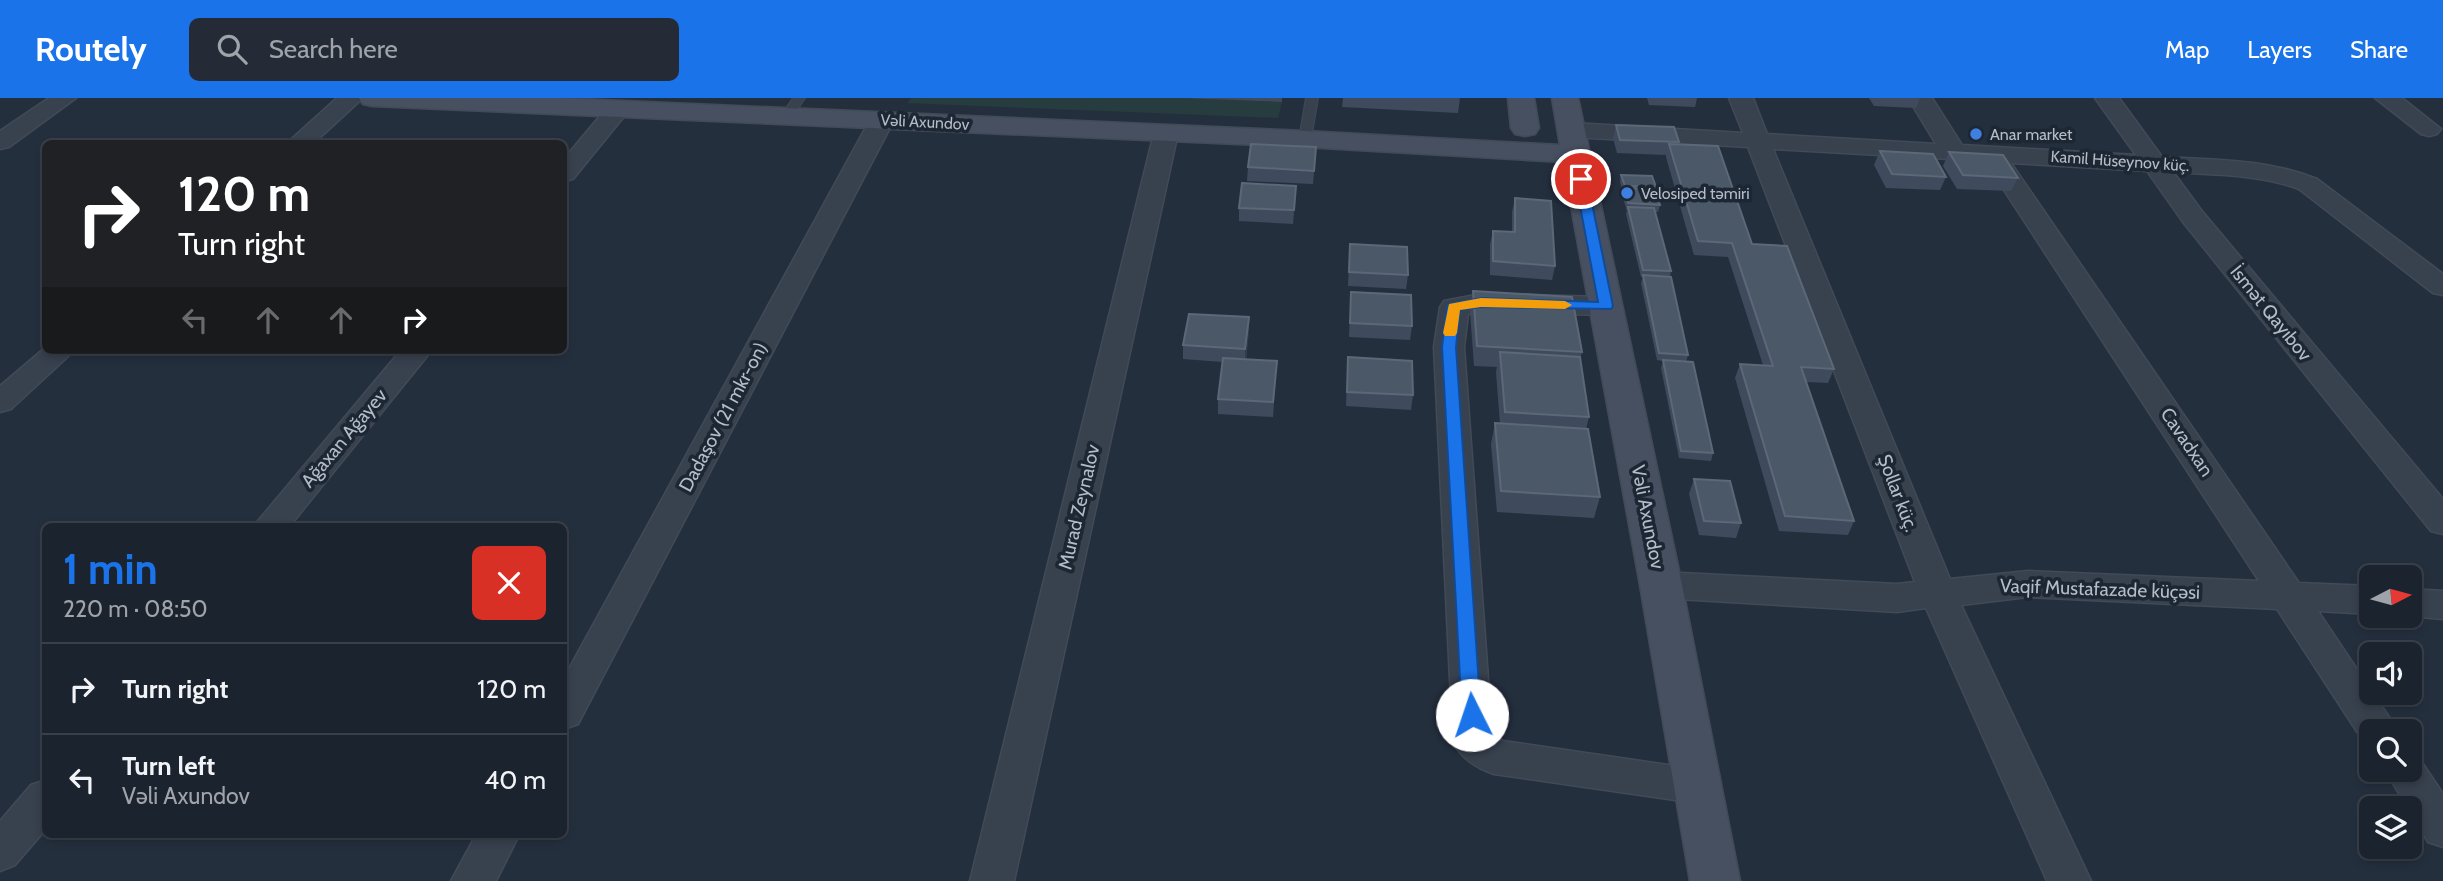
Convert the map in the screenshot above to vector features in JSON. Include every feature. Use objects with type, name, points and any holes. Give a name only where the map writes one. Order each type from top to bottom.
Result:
[{"type":"street","points":[[0,142],[64,98]]},
{"type":"street","points":[[303,140],[351,98]]},
{"type":"street","name":"Vəli Axundov","points":[[372,98],[618,109],[793,107],[882,120],[1479,148]]},
{"type":"street","points":[[1479,148],[1514,142],[1524,135],[1521,98]]},
{"type":"street","points":[[1565,98],[1574,142]]},
{"type":"street","name":"Şollar küç.","points":[[1741,98],[1937,592],[2069,881]]},
{"type":"street","points":[[1920,98],[1953,151]]},
{"type":"street","name":"İsmət Qayıbov","points":[[2107,98],[2192,216],[2443,522]]},
{"type":"street","points":[[2387,98],[2429,130]]},
{"type":"street","points":[[567,170],[618,109]]},
{"type":"street","name":"Dadaşov (21 mkr-on)","points":[[567,707],[882,120]]},
{"type":"street","points":[[1525,128],[1574,142]]},
{"type":"street","name":"Murad Zeynalov","points":[[992,881],[1166,133]]},
{"type":"street","name":"Kamil Hüseynov küç.","points":[[1574,142],[1759,140],[2259,170],[2308,184],[2443,287]]},
{"type":"street","points":[[1479,148],[1574,142]]},
{"type":"street","name":"Vəli Axundov","points":[[1574,142],[1661,585],[1715,881]]},
{"type":"street","name":"Cavadxan","points":[[1992,153],[2291,596],[2371,719]]},
{"type":"street","points":[[1606,306],[1481,303],[1454,307],[1449,347],[1473,742],[1494,757],[1696,786]]},
{"type":"street","points":[[0,402],[55,354]]},
{"type":"street","name":"Ağaxan Ağayev","points":[[273,523],[414,354]]},
{"type":"street","name":"Vaqif Mustafazade küçəsi","points":[[1661,585],[1872,598],[1898,598],[2028,584],[2359,599]]},
{"type":"street","points":[[2422,604],[2443,605]]},
{"type":"street","points":[[2413,782],[2443,829]]},
{"type":"street","points":[[0,852],[42,802]]},
{"type":"street","points":[[473,881],[496,838]]},
{"type":"lane","points":[[1305,139],[1312,98]]},
{"type":"green space","points":[[911,98],[1179,98],[1282,102],[1278,118],[907,103]]},
{"type":"building","points":[[1616,125],[1674,127],[1679,142],[1620,140]]},
{"type":"building","points":[[1251,144],[1316,147],[1314,171],[1248,167]]},
{"type":"building","points":[[1669,144],[1718,146],[1752,244],[1787,246],[1834,369],[1801,367],[1854,521],[1785,516],[1740,364],[1773,366],[1732,243],[1698,241]]},
{"type":"building","points":[[1880,151],[1933,154],[1946,177],[1892,174]]},
{"type":"building","points":[[1949,152],[2003,155],[2018,178],[1963,175]]},
{"type":"building","points":[[1621,175],[1652,176],[1656,187],[1625,186]]},
{"type":"building","points":[[1242,183],[1296,186],[1294,210],[1239,208]]},
{"type":"building","points":[[1624,188],[1655,189],[1660,205],[1628,203]]},
{"type":"building","points":[[1515,198],[1551,201],[1555,266],[1493,261],[1493,231],[1515,232]]},
{"type":"building","points":[[1628,207],[1654,208],[1671,271],[1643,270]]},
{"type":"building","points":[[1350,244],[1407,247],[1408,275],[1349,272]]},
{"type":"building","points":[[1643,275],[1671,277],[1688,355],[1659,353]]},
{"type":"building","points":[[1473,291],[1572,297],[1582,352],[1477,346]]},
{"type":"building","points":[[1351,292],[1411,295],[1412,326],[1350,323]]},
{"type":"building","points":[[1189,314],[1249,317],[1245,349],[1183,345]]},
{"type":"building","points":[[1500,352],[1580,357],[1589,417],[1505,412]]},
{"type":"building","points":[[1348,357],[1412,361],[1413,395],[1347,392]]},
{"type":"building","points":[[1223,358],[1277,361],[1273,402],[1218,399]]},
{"type":"building","points":[[1663,360],[1693,362],[1713,453],[1681,451]]},
{"type":"building","points":[[1495,423],[1588,429],[1600,497],[1501,491]]},
{"type":"building","points":[[1694,479],[1730,481],[1741,523],[1704,521]]},
{"type":"slow traffic","points":[[1450,333],[1454,307],[1481,303],[1565,305]]},
{"type":"place","name":"Anar market","points":[[1976,134]]},
{"type":"place","name":"Velosiped təmiri","points":[[1627,193]]},
{"type":"route","points":[[1472,715],[1449,347],[1454,307],[1481,303],[1606,306],[1581,179]]}]
